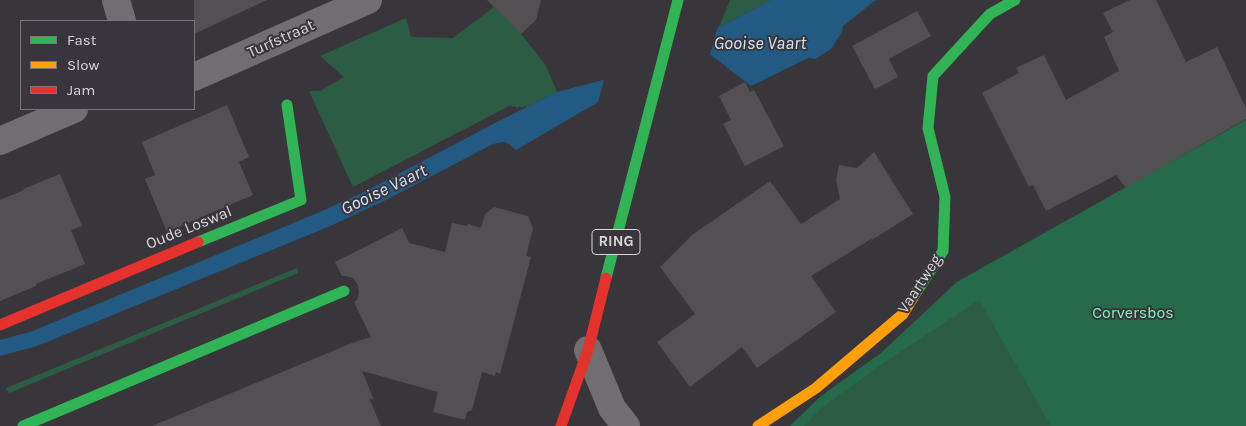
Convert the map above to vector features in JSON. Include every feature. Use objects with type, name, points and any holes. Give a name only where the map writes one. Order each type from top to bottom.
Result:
[{"type":"street","points":[[116,0],[122,20]]},
{"type":"street","name":"Turfstraat","points":[[195,77],[368,0]]},
{"type":"street","name":"RING","points":[[562,426],[588,350],[678,0]]},
{"type":"street","name":"Vaartweg","points":[[758,426],[816,388],[904,314],[943,251],[945,197],[928,128],[933,76],[990,14],[1015,0]]},
{"type":"street","name":"Oude Loswal","points":[[0,325],[301,200],[287,105]]},
{"type":"street","points":[[0,141],[72,110]]},
{"type":"street","points":[[23,426],[344,291]]},
{"type":"street","points":[[588,350],[612,408],[626,426]]},
{"type":"green space","points":[[730,0],[771,0],[719,27]]},
{"type":"green space","points":[[494,7],[521,34],[545,64],[557,92],[527,107],[522,108],[519,106],[517,108],[511,105],[353,187],[309,91],[320,91],[344,77],[320,56],[406,18],[411,37],[453,38]]},
{"type":"green space","name":"Corversbos","points":[[1246,120],[1246,426],[790,426],[820,397],[881,353],[957,282]]},
{"type":"green space","name":"Corversbos","points":[[1246,120],[1246,426],[1051,426],[979,300],[885,362],[821,408],[804,426],[790,426],[820,397],[881,353],[957,282]]},
{"type":"green space","points":[[297,268],[298,273],[9,393],[6,388]]},
{"type":"water","name":"Gooise Vaart","points":[[771,0],[877,0],[842,27],[843,30],[831,49],[815,59],[808,58],[751,86],[711,55],[593,105],[516,150],[504,142],[493,144],[382,202],[328,227],[37,346],[0,356],[0,340],[30,332],[320,212],[364,192],[557,92],[603,80],[719,27]]},
{"type":"pier","points":[[718,25],[709,59],[597,106],[605,76]]},
{"type":"building","points":[[194,0],[267,0],[195,34]]},
{"type":"building","points":[[487,0],[541,0],[536,20],[521,34]]},
{"type":"building","points":[[1130,0],[1156,0],[1186,62],[1217,47],[1246,108],[1246,119],[1126,188],[1116,175],[1046,211],[1033,185],[1029,187],[982,93],[1019,73],[1016,68],[1044,55],[1066,100],[1119,71],[1104,37],[1113,32],[1103,13]]},
{"type":"building","points":[[917,11],[931,36],[889,59],[898,77],[875,89],[852,46]]},
{"type":"building","points":[[745,82],[750,92],[754,90],[784,146],[745,166],[723,124],[731,120],[719,96]]},
{"type":"building","points":[[227,105],[249,157],[239,162],[253,195],[167,232],[145,179],[155,175],[142,142]]},
{"type":"building","points":[[874,152],[913,214],[811,276],[836,312],[757,368],[742,347],[690,387],[657,342],[695,314],[660,267],[692,235],[770,181],[801,224],[840,199],[836,180],[839,165],[857,168]]},
{"type":"building","points":[[60,174],[82,226],[71,230],[85,264],[0,301],[0,200]]},
{"type":"building","points":[[494,207],[528,216],[533,229],[526,256],[531,257],[500,374],[496,372],[495,376],[482,372],[472,410],[467,412],[465,420],[433,412],[438,392],[362,371],[374,400],[369,398],[381,426],[152,426],[352,343],[371,337],[354,302],[357,300],[359,293],[358,285],[353,278],[342,276],[335,262],[402,228],[409,243],[445,252],[452,223],[467,226],[468,224],[481,228],[485,214]]},
{"type":"traffic: fast","points":[[606,278],[678,0]]},
{"type":"traffic: fast","points":[[917,291],[943,251],[945,197],[928,128],[933,76],[990,14],[1015,0]]},
{"type":"traffic: fast","points":[[198,242],[301,200],[287,105]]},
{"type":"traffic: fast","points":[[23,426],[344,291]]},
{"type":"traffic: slow","points":[[758,426],[816,388],[903,314],[917,291]]},
{"type":"traffic: jam","points":[[0,325],[198,242]]},
{"type":"traffic: jam","points":[[561,426],[588,350],[606,278]]}]
